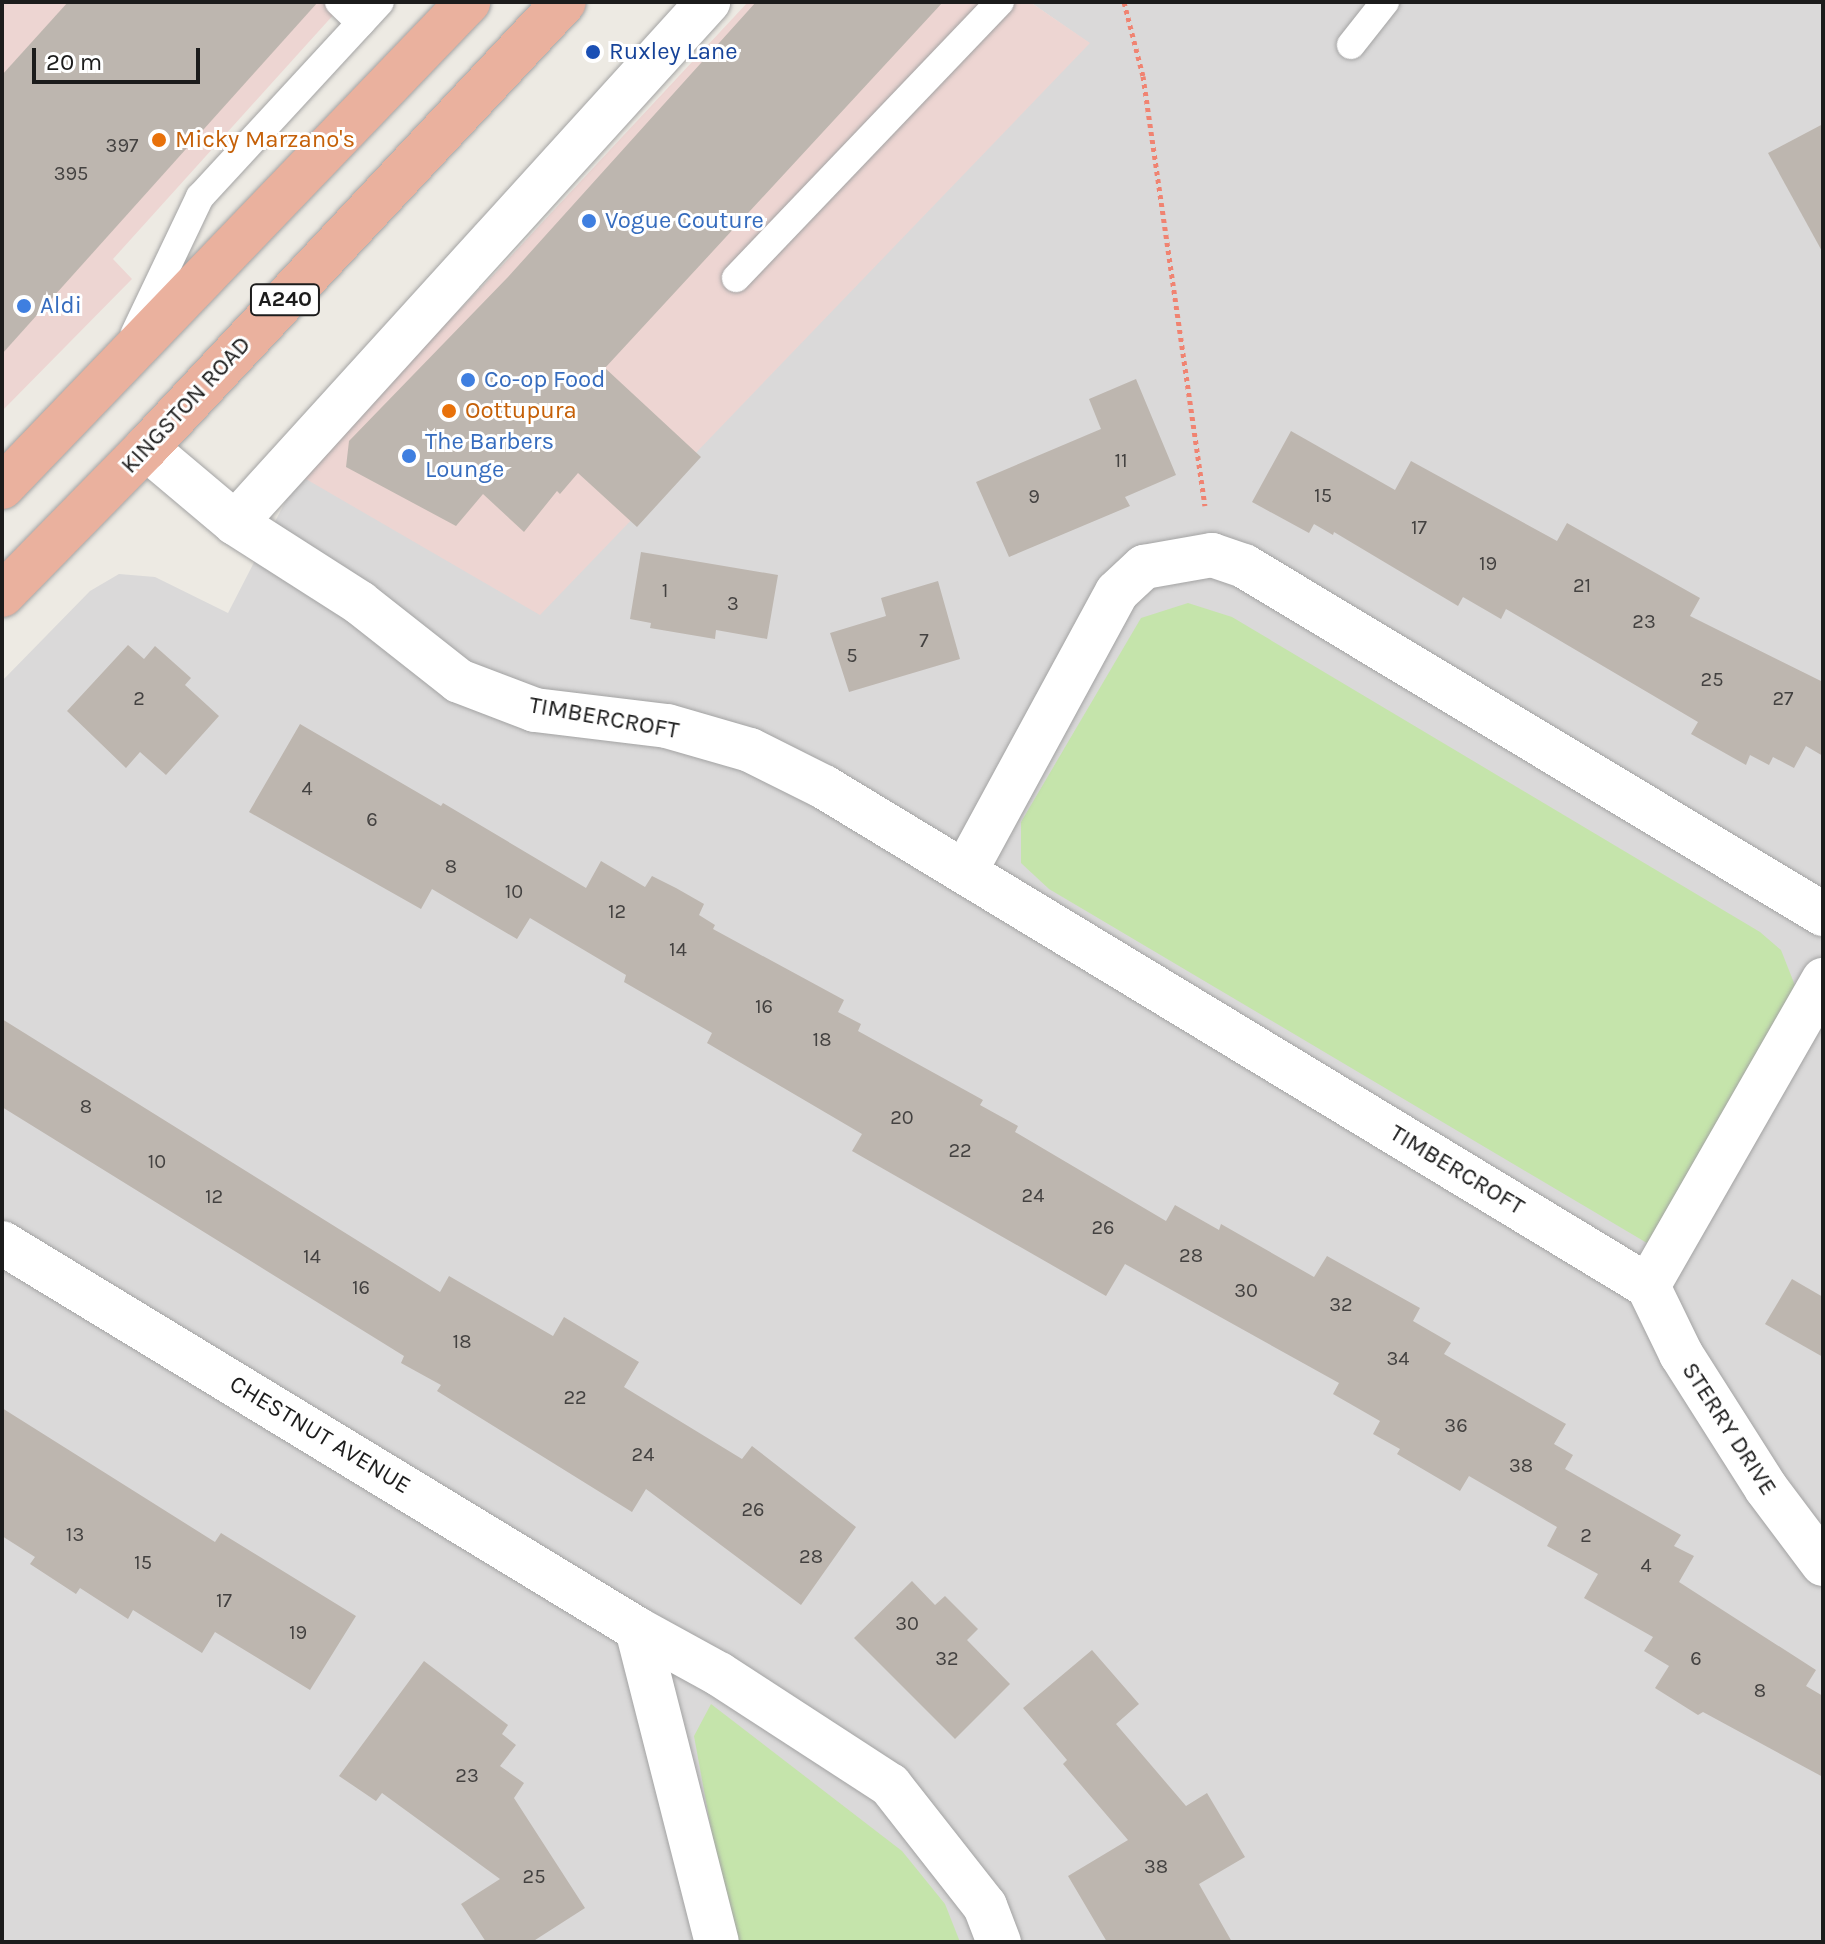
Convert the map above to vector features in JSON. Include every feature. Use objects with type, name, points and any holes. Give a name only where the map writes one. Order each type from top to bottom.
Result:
[{"type":"highway","points":[[2,487],[468,2]]},
{"type":"highway","name":"KINGSTON ROAD","points":[[2,595],[146,448],[564,2]]},
{"type":"street","points":[[235,523],[708,2]]},
{"type":"street","name":"TIMBERCROFT","points":[[146,448],[235,523],[360,603],[459,681],[535,710],[667,726],[750,750],[824,787],[966,870],[1648,1286]]},
{"type":"street","points":[[966,870],[1117,592],[1144,567],[1212,555],[1244,566],[1823,914]]},
{"type":"street","points":[[1648,1286],[1823,980]]},
{"type":"street","name":"CHESTNUT AVENUE","points":[[2,1243],[637,1629],[719,1674],[890,1785],[985,1906],[999,1942]]},
{"type":"street","name":"STERRY DRIVE","points":[[1648,1286],[1689,1367],[1766,1488],[1823,1564]]},
{"type":"street","points":[[637,1629],[717,1942]]},
{"type":"lane","points":[[123,359],[200,197],[371,12],[339,2]]},
{"type":"lane","points":[[736,278],[1000,2]]},
{"type":"lane","points":[[1351,45],[1385,2]]},
{"type":"path","points":[[1124,2],[1143,76],[1212,555]]},
{"type":"shaded area","points":[[2,2],[345,2],[113,259],[132,279],[2,411]]},
{"type":"shaded area","points":[[748,2],[1030,2],[1090,43],[540,615],[299,475],[497,271]]},
{"type":"shaded area","points":[[1030,2],[1823,2],[1823,1942],[2,1942],[2,681],[90,591],[119,574],[155,577],[228,613],[299,475],[1089,43]]},
{"type":"green space","points":[[1188,603],[1232,617],[1760,932],[1781,950],[1796,988],[1652,1246],[1049,889],[1021,863],[1021,822],[1141,618]]},
{"type":"green space","points":[[711,1704],[902,1851],[945,1904],[960,1942],[736,1942],[724,1900],[694,1736]]},
{"type":"building","points":[[68,2],[318,2],[2,354],[2,75]]},
{"type":"building","points":[[756,2],[943,2],[605,368],[701,457],[637,527],[578,473],[560,494],[557,491],[524,532],[483,494],[456,526],[346,467],[349,441],[508,277]]},
{"type":"building","points":[[1823,124],[1823,253],[1768,153]]},
{"type":"building","points":[[1136,379],[1176,475],[1125,497],[1130,506],[1009,557],[976,482],[1101,429],[1089,399]]},
{"type":"building","points":[[1291,431],[1395,490],[1411,461],[1557,541],[1567,523],[1700,598],[1690,616],[1823,682],[1823,756],[1806,746],[1794,768],[1773,757],[1769,765],[1750,755],[1746,765],[1691,734],[1698,722],[1506,609],[1501,619],[1463,597],[1458,606],[1334,532],[1333,535],[1314,524],[1309,533],[1252,502]]},
{"type":"building","points":[[641,552],[778,575],[767,639],[716,630],[715,639],[650,628],[651,623],[630,619]]},
{"type":"building","points":[[938,581],[960,659],[849,692],[830,633],[886,616],[881,598]]},
{"type":"building","points":[[128,645],[144,659],[155,646],[191,678],[185,685],[219,716],[166,775],[140,752],[126,768],[67,711]]},
{"type":"building","points":[[300,724],[441,806],[443,803],[586,888],[601,861],[645,887],[652,876],[704,904],[699,915],[715,925],[713,929],[844,1000],[838,1012],[861,1024],[858,1031],[983,1100],[980,1105],[1018,1126],[1015,1132],[1166,1221],[1175,1205],[1219,1230],[1221,1224],[1314,1277],[1327,1256],[1420,1308],[1413,1321],[1451,1343],[1444,1354],[1566,1424],[1554,1444],[1573,1455],[1565,1469],[1681,1535],[1674,1546],[1694,1556],[1679,1582],[1816,1670],[1806,1686],[1823,1696],[1823,1777],[1703,1712],[1698,1715],[1655,1688],[1669,1666],[1644,1651],[1653,1637],[1584,1598],[1598,1574],[1547,1546],[1557,1527],[1469,1476],[1460,1491],[1397,1454],[1400,1449],[1373,1434],[1380,1421],[1333,1394],[1339,1383],[1125,1264],[1106,1296],[852,1151],[862,1134],[707,1043],[712,1033],[624,982],[626,975],[530,918],[517,939],[432,889],[421,909],[249,812]]},
{"type":"building","points":[[2,1019],[440,1292],[449,1276],[553,1336],[564,1317],[639,1362],[624,1387],[742,1459],[752,1446],[856,1527],[801,1605],[646,1489],[632,1512],[437,1391],[441,1385],[401,1363],[404,1356],[2,1107]]},
{"type":"building","points":[[1792,1279],[1823,1297],[1823,1357],[1765,1324]]},
{"type":"building","points":[[2,1408],[215,1542],[221,1533],[356,1616],[310,1690],[215,1632],[202,1653],[133,1610],[128,1619],[80,1588],[76,1594],[30,1564],[35,1557],[2,1536]]},
{"type":"building","points":[[912,1581],[935,1605],[945,1596],[978,1629],[967,1640],[1010,1684],[955,1739],[854,1638]]},
{"type":"building","points":[[1092,1650],[1139,1704],[1116,1724],[1186,1806],[1207,1793],[1245,1857],[1199,1884],[1232,1942],[1107,1942],[1068,1876],[1128,1840],[1063,1764],[1067,1760],[1023,1708]]},
{"type":"building","points":[[424,1661],[508,1725],[502,1734],[516,1745],[500,1766],[524,1783],[514,1798],[585,1908],[532,1942],[486,1942],[461,1904],[500,1879],[382,1793],[376,1801],[339,1776]]},
{"type":"place","name":"Ruxley Lane","points":[[593,52]]},
{"type":"place","name":"Micky Marzano's","points":[[159,140]]},
{"type":"place","name":"Vogue Couture","points":[[589,221]]},
{"type":"place","name":"Aldi","points":[[24,306]]},
{"type":"place","name":"Co-op Food","points":[[468,380]]},
{"type":"place","name":"Oottupura","points":[[449,411]]},
{"type":"place","name":"The Barbers Lounge","points":[[409,456]]}]
